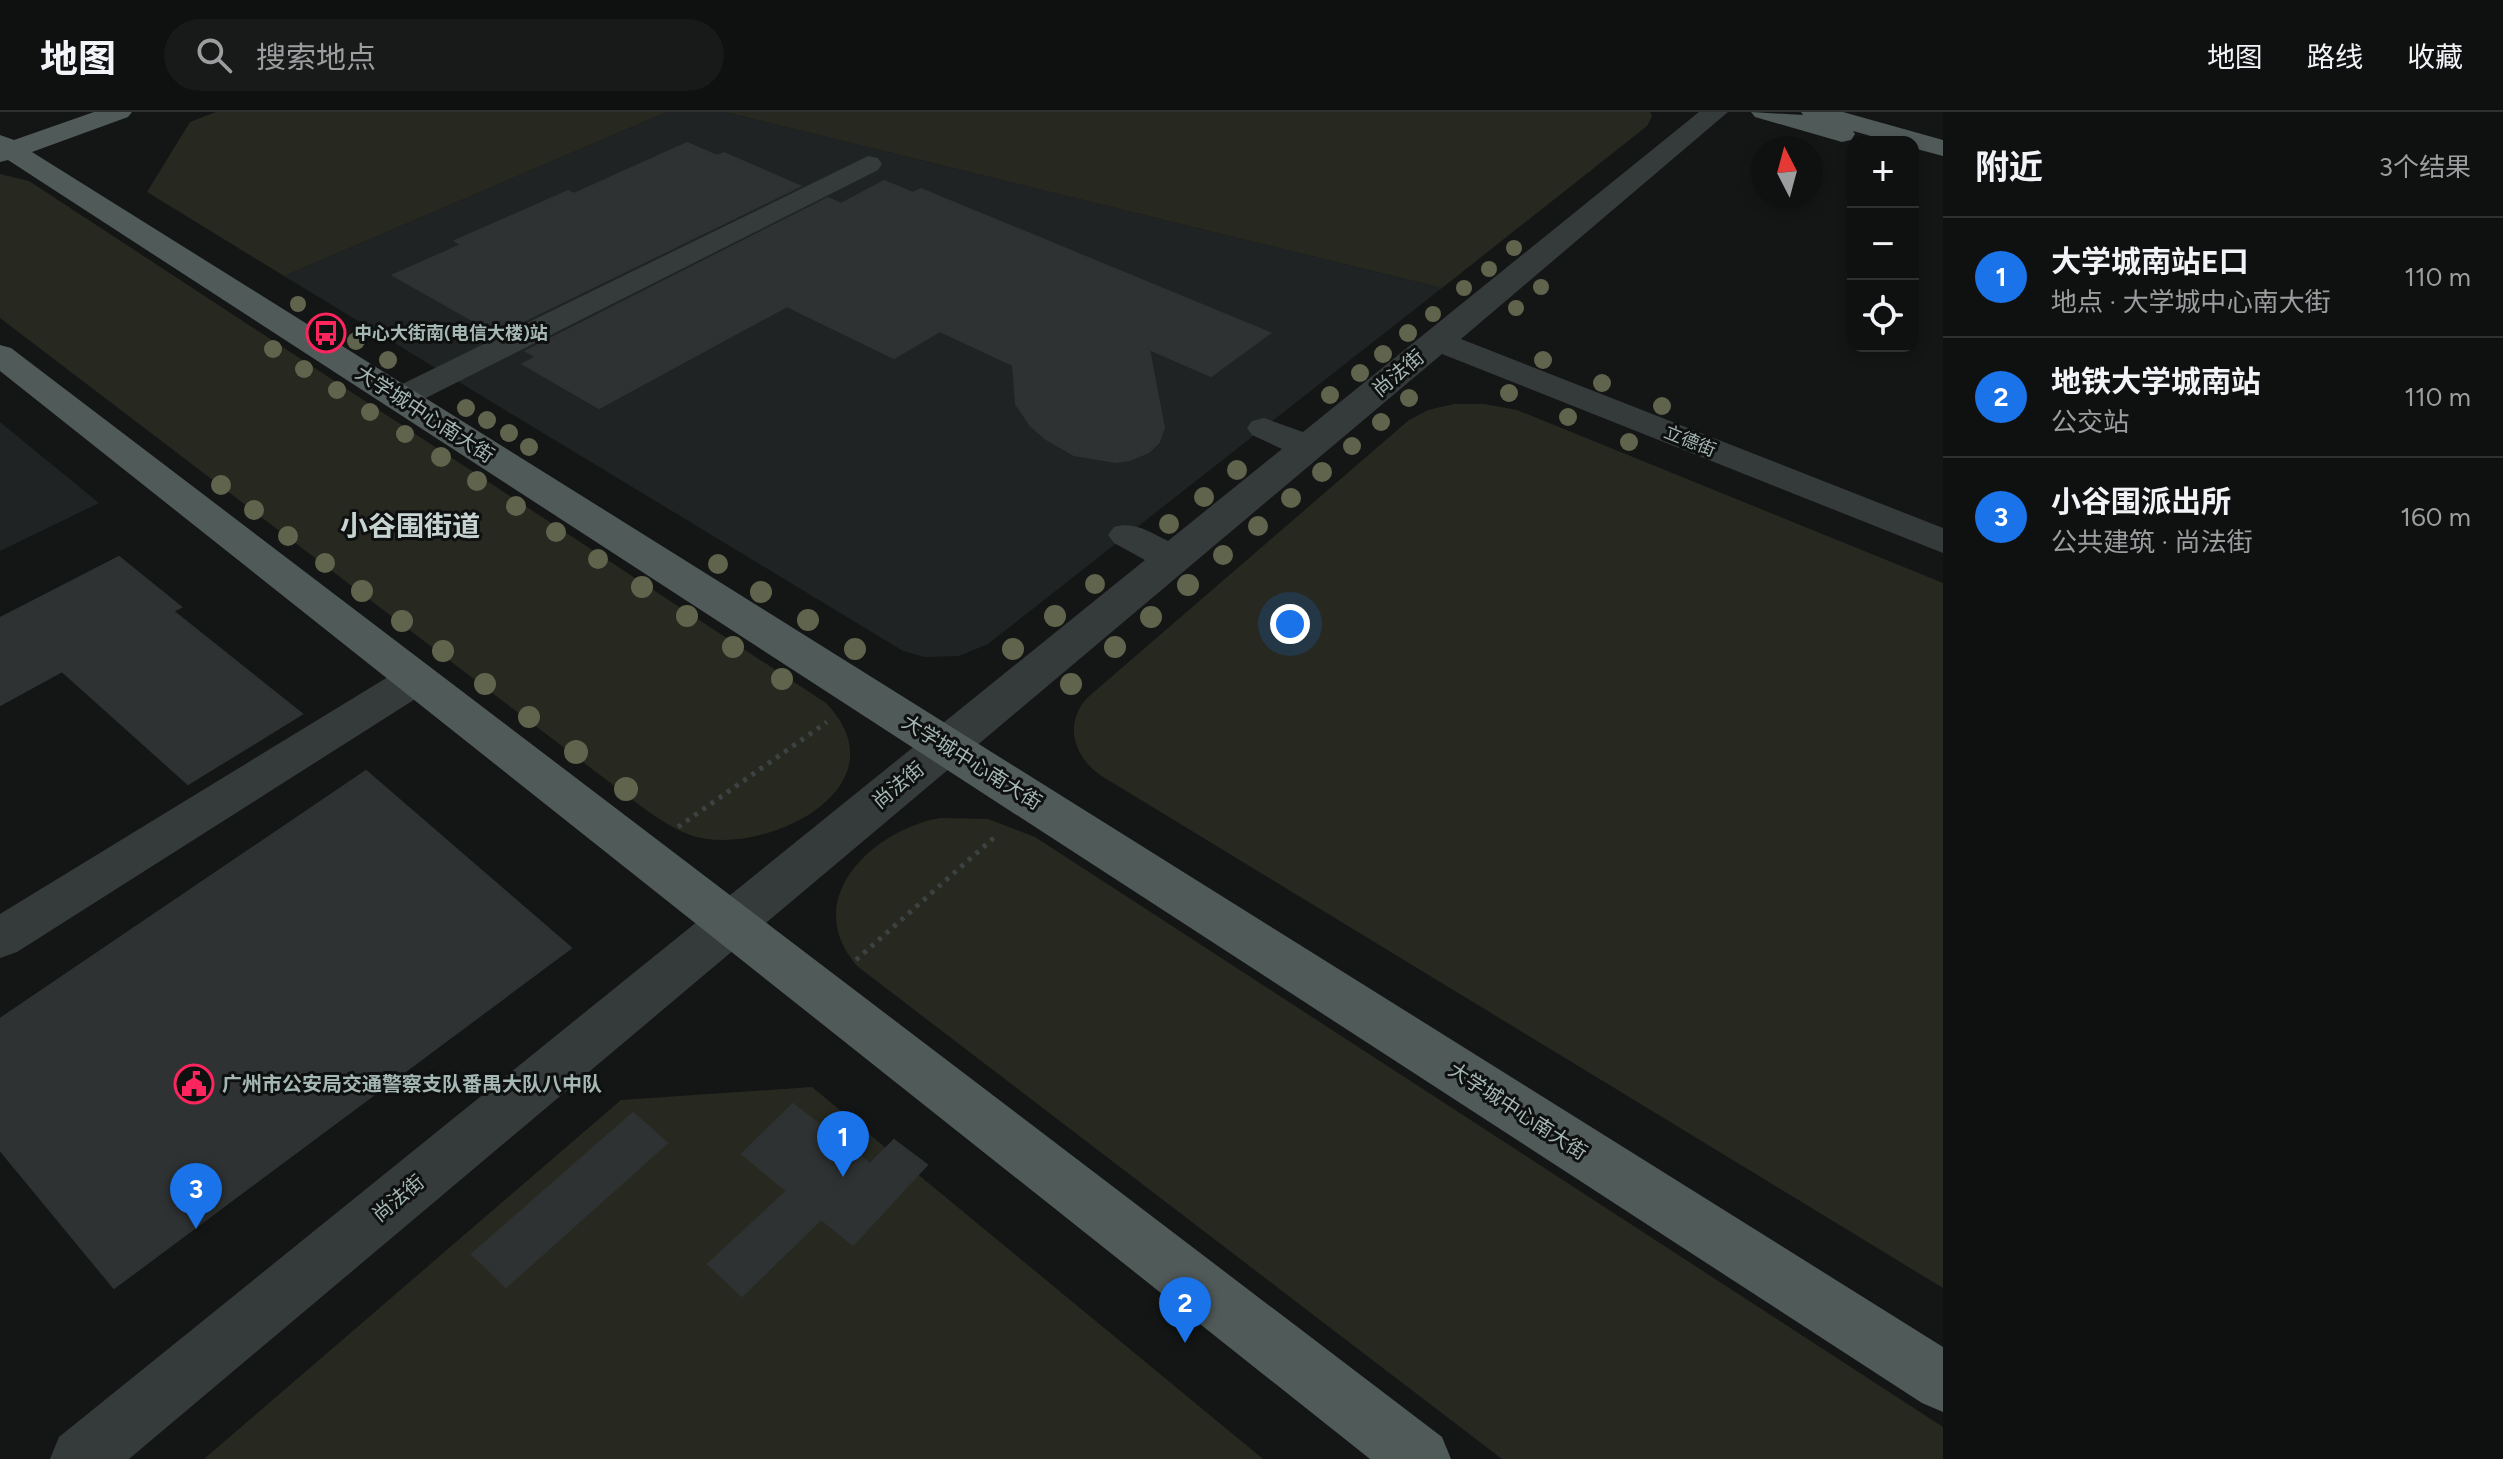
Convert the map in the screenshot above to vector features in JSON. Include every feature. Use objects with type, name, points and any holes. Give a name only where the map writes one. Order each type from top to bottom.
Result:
[{"type":"main road","points":[[3,146],[77,112]]},
{"type":"main road","points":[[3,146],[119,112]]},
{"type":"main road","points":[[1764,112],[1848,136]]},
{"type":"main road","points":[[1814,112],[1943,148]]},
{"type":"main road","name":"大学城中心南大街","points":[[3,146],[1943,1382]]},
{"type":"main road","points":[[1919,156],[1943,163]]},
{"type":"main road","points":[[0,355],[1420,1459]]},
{"type":"street","name":"尚法街","points":[[81,1459],[1715,112]]},
{"type":"street","points":[[400,398],[868,164]]},
{"type":"street","name":"立德街","points":[[1437,341],[1943,541]]},
{"type":"street","points":[[1264,428],[1308,447]]},
{"type":"street","points":[[1127,535],[1172,559]]},
{"type":"street","points":[[0,938],[416,679]]},
{"type":"path","points":[[675,829],[837,714]]},
{"type":"path","points":[[853,962],[1008,825]]},
{"type":"shaded area","points":[[216,112],[667,112],[284,276],[147,192],[190,122]]},
{"type":"shaded area","points":[[667,112],[725,112],[1442,288],[988,644],[959,656],[925,657],[903,651],[284,276]]},
{"type":"shaded area","points":[[725,112],[1650,112],[1652,116],[1647,126],[1442,288]]},
{"type":"shaded area","points":[[0,174],[29,181],[826,703],[846,732],[850,759],[841,783],[823,804],[797,821],[768,833],[736,839],[707,839],[690,835],[646,810],[0,318]]},
{"type":"shaded area","points":[[1454,404],[1484,404],[1517,410],[1943,583],[1943,1288],[1100,775],[1078,749],[1074,729],[1080,708],[1087,698],[1409,420],[1428,410]]},
{"type":"shaded area","points":[[0,422],[99,503],[0,551]]},
{"type":"shaded area","points":[[940,818],[988,819],[1035,837],[1943,1427],[1943,1459],[1502,1459],[857,966],[841,941],[836,916],[840,893],[852,871],[869,852],[891,837],[915,825]]},
{"type":"shaded area","points":[[812,1087],[1263,1459],[204,1459],[621,1100]]},
{"type":"building","points":[[687,143],[717,156],[724,153],[800,186],[497,334],[393,275],[461,245],[455,241],[568,191],[574,194]]},
{"type":"building","points":[[884,181],[913,193],[921,189],[1270,333],[1211,376],[1149,349],[1164,428],[1159,442],[1149,452],[1116,462],[1074,455],[1046,439],[1031,426],[1016,404],[1013,365],[940,331],[894,358],[787,306],[599,408],[523,364],[536,357],[526,351],[828,198],[841,204]]},
{"type":"building","points":[[119,557],[181,607],[173,611],[302,714],[188,784],[62,671],[0,705],[0,618]]},
{"type":"building","name":"广州市公安局交通警察支队番禺大队八中队","points":[[366,771],[571,948],[114,1288],[0,1150],[0,1019]]},
{"type":"building","points":[[793,1104],[870,1164],[894,1140],[927,1165],[853,1245],[821,1219],[742,1296],[708,1264],[787,1191],[742,1154]]},
{"type":"building","points":[[633,1113],[667,1143],[506,1287],[472,1254]]},
{"type":"place","name":"中心大街南(电信大楼)站","points":[[326,333]]},
{"type":"place","name":"广州市公安局交通警察支队番禺大队八中队","points":[[194,1084]]},
{"type":"place","name":"大学城南站E口","points":[[843,1177]]},
{"type":"place","name":"小谷围派出所","points":[[196,1229]]},
{"type":"place","name":"地铁大学城南站","points":[[1185,1343]]},
{"type":"district","name":"小谷围街道","points":[[410,526]]}]
